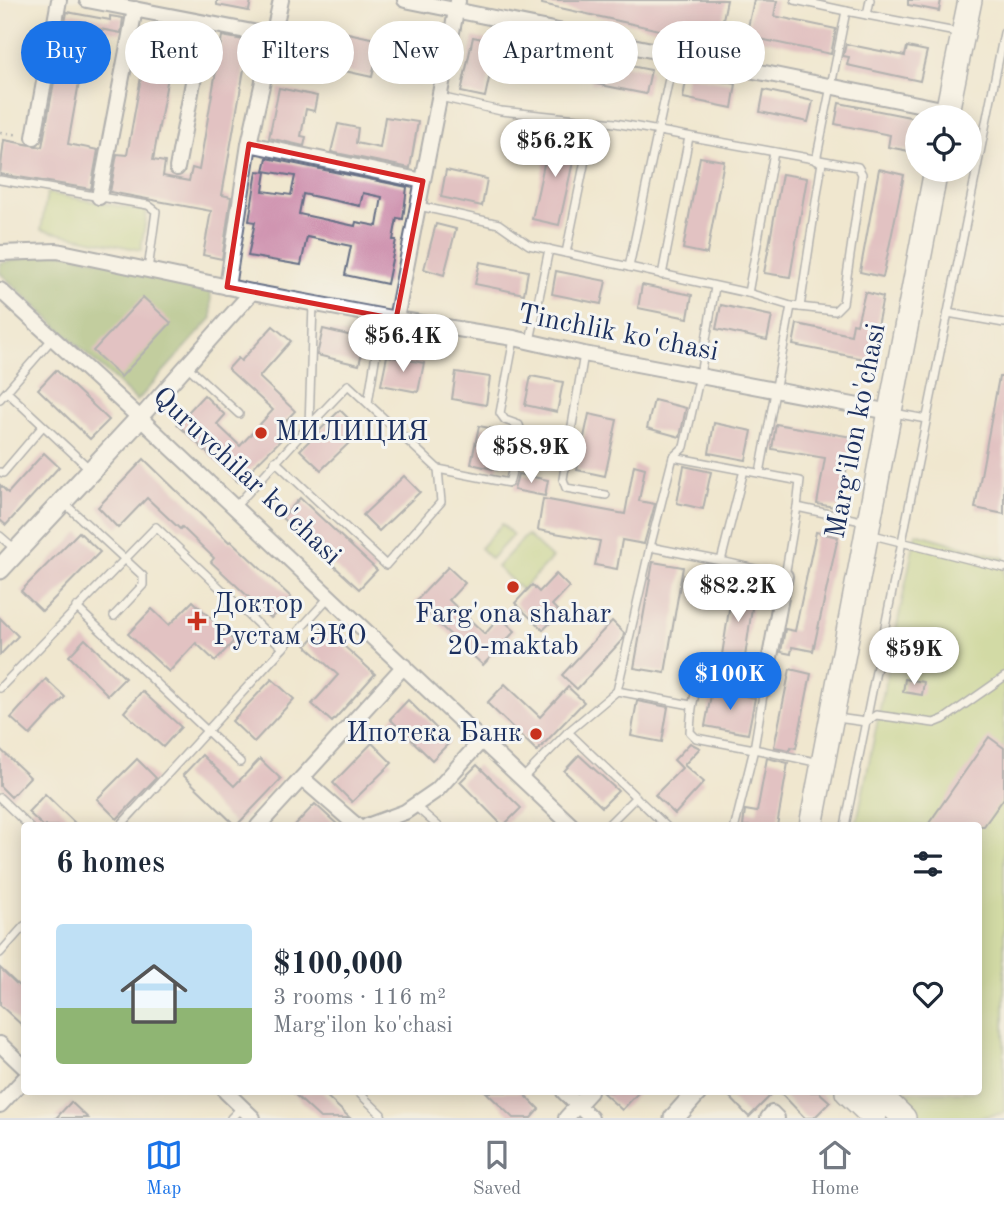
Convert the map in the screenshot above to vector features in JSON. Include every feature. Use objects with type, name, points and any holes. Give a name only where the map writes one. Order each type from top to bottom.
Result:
[{"type":"main road","points":[[948,105],[970,0]]},
{"type":"main road","name":"Marg'ilon ko'chasi","points":[[812,822],[934,182]]},
{"type":"main road","points":[[850,1095],[874,1118]]},
{"type":"main road","points":[[880,1095],[904,1118]]},
{"type":"street","points":[[34,137],[60,0]]},
{"type":"street","points":[[87,0],[144,7],[196,21]]},
{"type":"street","points":[[276,21],[281,0]]},
{"type":"street","points":[[405,0],[458,5],[652,49]]},
{"type":"street","points":[[389,318],[418,205],[458,5]]},
{"type":"street","points":[[99,197],[144,7]]},
{"type":"street","points":[[765,72],[913,105]]},
{"type":"street","points":[[177,168],[193,84]]},
{"type":"street","points":[[227,287],[249,144],[262,84]]},
{"type":"street","points":[[249,144],[423,181]]},
{"type":"street","name":"Tinchlik ko'chasi","points":[[0,253],[57,251],[252,292],[514,338],[584,354],[890,412]]},
{"type":"street","name":"Quruvchilar ko'chasi","points":[[0,290],[330,596],[568,822]]},
{"type":"street","points":[[0,569],[252,292]]},
{"type":"street","points":[[764,689],[785,576]]},
{"type":"street","points":[[262,822],[404,666]]},
{"type":"street","points":[[378,822],[405,812],[437,790],[481,741]]},
{"type":"street","points":[[302,778],[352,822]]},
{"type":"street","points":[[0,1044],[21,1064]]},
{"type":"street","points":[[0,1105],[21,1082]]},
{"type":"street","points":[[229,1095],[254,1118]]},
{"type":"street","points":[[567,1095],[591,1118]]},
{"type":"street","points":[[566,1118],[587,1095]]},
{"type":"street","points":[[674,1118],[694,1095]]},
{"type":"street","points":[[768,1118],[772,1113],[777,1118]]},
{"type":"lane","points":[[798,0],[962,33]]},
{"type":"lane","points":[[867,15],[870,0]]},
{"type":"lane","points":[[760,473],[775,390],[795,306],[846,11]]},
{"type":"lane","points":[[846,822],[1004,33]]},
{"type":"lane","points":[[629,267],[668,84]]},
{"type":"lane","points":[[418,205],[499,224],[529,245],[748,293],[795,306],[835,311],[843,303],[862,174],[858,167],[593,121],[501,111],[439,97]]},
{"type":"lane","points":[[566,253],[593,121]]},
{"type":"lane","points":[[662,275],[689,138]]},
{"type":"lane","points":[[748,293],[774,152]]},
{"type":"lane","points":[[0,180],[148,205],[156,211],[148,270]]},
{"type":"lane","points":[[530,342],[548,249]]},
{"type":"lane","points":[[522,779],[568,732],[617,691],[673,457],[684,447],[715,287]]},
{"type":"lane","points":[[309,426],[313,303]]},
{"type":"lane","points":[[948,313],[1004,323]]},
{"type":"lane","points":[[368,403],[389,318]]},
{"type":"lane","points":[[0,399],[53,338]]},
{"type":"lane","points":[[235,507],[348,385],[438,468],[509,483],[522,434],[519,425],[505,420],[500,413],[514,338]]},
{"type":"lane","points":[[584,354],[563,479],[566,488],[606,495]]},
{"type":"lane","points":[[187,366],[239,414]]},
{"type":"lane","points":[[6,392],[92,470]]},
{"type":"lane","points":[[890,412],[926,419]]},
{"type":"lane","points":[[0,472],[3,472],[43,426]]},
{"type":"lane","points":[[650,547],[785,576],[800,481],[673,457]]},
{"type":"lane","points":[[275,461],[386,565],[441,502],[438,468]]},
{"type":"lane","points":[[721,561],[744,470]]},
{"type":"lane","points":[[62,502],[143,576],[143,585],[114,617]]},
{"type":"lane","points":[[797,507],[869,528],[902,542],[1004,568]]},
{"type":"lane","points":[[0,688],[156,527],[283,648]]},
{"type":"lane","points":[[0,536],[17,551]]},
{"type":"lane","points":[[124,822],[330,596]]},
{"type":"lane","points":[[76,607],[240,762]]},
{"type":"lane","points":[[736,822],[754,749],[764,689],[704,677],[691,705],[690,732],[696,738],[754,749],[824,763]]},
{"type":"lane","points":[[833,718],[866,722],[876,715],[934,723],[944,719],[1004,677]]},
{"type":"lane","points":[[617,691],[691,705]]},
{"type":"lane","points":[[568,732],[662,822]]},
{"type":"lane","points":[[611,822],[636,797]]},
{"type":"lane","points":[[0,798],[25,822]]},
{"type":"lane","points":[[415,806],[433,822]]},
{"type":"lane","points":[[0,953],[21,929]]},
{"type":"lane","points":[[361,1095],[382,1118]]},
{"type":"lane","points":[[231,1118],[242,1107]]},
{"type":"path","points":[[0,132],[34,137]]},
{"type":"highlighted area","points":[[249,144],[423,181],[396,319],[227,287]]},
{"type":"green space","points":[[47,193],[147,211],[141,250],[41,230]]},
{"type":"green space","points":[[54,251],[210,283],[212,318],[137,401],[0,273],[0,263]]},
{"type":"green space","points":[[502,524],[513,535],[491,559],[480,548]]},
{"type":"green space","points":[[916,533],[1004,558],[1004,1113],[978,1118],[922,1118],[897,1095],[982,1095],[982,822],[857,822]]},
{"type":"green space","points":[[527,535],[552,558],[522,590],[497,567]]},
{"type":"building","points":[[217,0],[251,0],[249,11],[217,5]]},
{"type":"building","points":[[542,0],[727,0],[723,21],[652,21],[652,28],[638,25],[638,21],[619,21],[542,4]]},
{"type":"building","points":[[754,0],[777,1],[774,16],[836,29],[831,54],[765,40],[765,21],[749,21]]},
{"type":"building","points":[[908,0],[941,0],[939,11],[908,5]]},
{"type":"building","points":[[67,12],[110,20],[110,16],[123,18],[121,33],[111,31],[111,21],[65,21]]},
{"type":"building","points":[[354,34],[368,37],[368,76],[354,73]]},
{"type":"building","points":[[223,36],[237,39],[237,84],[241,84],[222,195],[231,197],[222,259],[203,255],[211,211],[110,192],[117,154],[127,155],[140,84],[167,84],[153,160],[165,162],[163,176],[189,181],[192,168],[199,170],[214,84],[223,84]]},
{"type":"building","points":[[473,37],[478,38],[478,84],[488,84],[485,97],[461,92]]},
{"type":"building","points":[[846,44],[905,56],[907,47],[927,51],[920,81],[847,65],[849,57],[843,56]]},
{"type":"building","points":[[638,67],[651,70],[646,94],[596,84],[638,84]]},
{"type":"building","points":[[54,84],[79,84],[68,144],[98,150],[91,189],[0,174],[4,140],[42,147]]},
{"type":"building","points":[[685,84],[736,84],[732,108],[683,98]]},
{"type":"building","points":[[279,88],[317,96],[314,111],[306,109],[301,136],[306,137],[304,146],[269,138]]},
{"type":"building","points":[[764,90],[813,101],[808,122],[760,112]]},
{"type":"building","points":[[839,103],[905,116],[905,150],[888,147],[890,135],[835,124]]},
{"type":"building","points":[[385,117],[418,122],[410,168],[331,152],[338,124],[358,128],[356,143],[380,148]]},
{"type":"building","points":[[551,132],[578,139],[559,225],[532,219]]},
{"type":"building","points":[[700,157],[724,161],[707,254],[683,249]]},
{"type":"building","points":[[267,158],[407,187],[403,219],[397,218],[393,240],[396,240],[387,284],[345,275],[351,246],[307,237],[301,265],[248,256],[255,222],[249,221],[257,171],[266,172],[263,191],[291,195],[295,176],[264,171]],"holes":[[[363,193],[382,197],[377,226],[356,222],[355,226],[299,214],[303,194],[360,206]]]},
{"type":"building","points":[[879,169],[904,175],[883,277],[860,272]]},
{"type":"building","points":[[446,170],[487,179],[482,206],[441,197]]},
{"type":"building","points":[[782,174],[807,178],[790,277],[764,273]]},
{"type":"building","points":[[436,224],[456,229],[444,275],[424,269]]},
{"type":"building","points":[[480,262],[528,271],[524,294],[475,284]]},
{"type":"building","points":[[556,271],[606,281],[601,304],[552,294]]},
{"type":"building","points":[[642,285],[692,295],[688,318],[638,308]]},
{"type":"building","points":[[865,292],[883,297],[870,360],[793,345],[797,324],[851,335],[853,323],[857,324]]},
{"type":"building","points":[[143,297],[171,323],[121,377],[93,351]]},
{"type":"building","points":[[721,305],[772,316],[767,340],[716,329]]},
{"type":"building","points":[[273,326],[291,341],[259,377],[295,411],[279,428],[286,435],[238,482],[177,424],[204,395],[225,415],[217,424],[240,446],[273,410],[228,369],[238,358],[241,361]]},
{"type":"building","points":[[323,329],[365,339],[359,365],[317,355]]},
{"type":"building","points":[[387,356],[424,363],[418,392],[381,385]]},
{"type":"building","points":[[56,370],[109,420],[90,439],[38,389]]},
{"type":"building","points":[[456,372],[490,377],[486,405],[452,399]]},
{"type":"building","points":[[531,376],[563,382],[557,412],[525,405]]},
{"type":"building","points":[[999,377],[1004,377],[1004,514],[975,508]]},
{"type":"building","points":[[654,400],[686,408],[680,437],[647,428]]},
{"type":"building","points":[[340,410],[356,426],[345,437],[350,442],[321,470],[300,450]]},
{"type":"building","points":[[589,414],[617,420],[605,476],[577,470]]},
{"type":"building","points":[[714,423],[752,431],[746,460],[709,453]]},
{"type":"building","points":[[776,424],[852,437],[840,508],[817,504],[825,458],[772,449]]},
{"type":"building","points":[[479,426],[505,431],[497,470],[471,464]]},
{"type":"building","points":[[44,453],[59,467],[6,525],[0,520],[0,485],[8,493]]},
{"type":"building","points":[[144,459],[229,542],[291,597],[271,618],[211,562],[214,558],[182,527],[180,529],[147,498],[118,528],[98,507]]},
{"type":"building","points":[[634,465],[645,468],[639,501],[655,504],[644,544],[622,540],[617,569],[595,565],[600,541],[538,530],[543,499],[625,514]]},
{"type":"building","points":[[684,466],[711,472],[703,509],[677,503]]},
{"type":"building","points":[[518,474],[548,480],[545,496],[514,490]]},
{"type":"building","points":[[404,476],[420,492],[379,531],[363,515]]},
{"type":"building","points":[[300,498],[377,570],[359,589],[282,518]]},
{"type":"building","points":[[79,532],[100,552],[42,611],[21,591]]},
{"type":"building","points":[[816,532],[838,537],[813,651],[792,647],[791,654],[781,652],[785,629],[795,631]]},
{"type":"building","points":[[653,562],[683,567],[665,673],[634,668]]},
{"type":"building","points":[[448,567],[465,583],[449,600],[485,634],[500,617],[515,631],[483,665],[415,602]]},
{"type":"building","points":[[556,574],[569,587],[552,605],[560,613],[543,630],[515,603],[532,585],[539,592]]},
{"type":"building","points":[[734,577],[756,580],[743,671],[720,668]]},
{"type":"building","points":[[193,601],[234,641],[215,661],[196,643],[169,672],[128,634],[152,609],[169,625]]},
{"type":"building","points":[[0,618],[18,636],[0,655]]},
{"type":"building","points":[[612,621],[624,633],[623,639],[577,689],[562,675]]},
{"type":"building","points":[[323,627],[375,674],[332,722],[312,704],[338,675],[306,646]]},
{"type":"building","points":[[85,639],[125,678],[108,695],[69,656]]},
{"type":"building","points":[[790,669],[811,674],[796,748],[791,747],[790,750],[774,747]]},
{"type":"building","points":[[46,679],[65,697],[30,735],[11,718]]},
{"type":"building","points":[[272,679],[294,699],[254,742],[232,721]]},
{"type":"building","points":[[905,679],[924,682],[922,695],[903,692]]},
{"type":"building","name":"Ипотека Банк","points":[[505,684],[540,717],[568,687],[584,702],[537,751],[487,703]]},
{"type":"building","points":[[712,690],[755,698],[748,734],[705,726]]},
{"type":"building","points":[[142,691],[181,727],[163,747],[124,712]]},
{"type":"building","points":[[408,700],[450,742],[432,760],[390,719]]},
{"type":"building","points":[[637,701],[668,707],[662,742],[631,736]]},
{"type":"building","points":[[989,737],[1004,748],[1004,798],[984,826],[982,822],[930,822]]},
{"type":"building","points":[[372,743],[392,763],[352,802],[333,783]]},
{"type":"building","points":[[690,743],[700,748],[684,765],[704,782],[675,814],[655,795],[682,768],[674,760]]},
{"type":"building","points":[[0,749],[30,777],[11,797],[0,786]]},
{"type":"building","points":[[202,755],[234,786],[260,759],[281,779],[240,822],[232,822],[183,775]]},
{"type":"building","points":[[579,755],[618,791],[602,807],[564,771]]},
{"type":"building","points":[[767,758],[788,763],[778,822],[744,822],[745,810],[757,812]]},
{"type":"building","points":[[137,759],[156,778],[117,819],[97,799]]},
{"type":"building","points":[[477,765],[521,808],[507,822],[499,822],[460,782]]},
{"type":"building","points":[[45,794],[74,822],[39,822],[28,812]]},
{"type":"building","points":[[315,804],[335,822],[298,822]]},
{"type":"building","points":[[0,968],[21,988],[21,1024],[0,1005]]},
{"type":"building","points":[[295,1095],[325,1095],[350,1118],[320,1118]]},
{"type":"building","points":[[489,1095],[525,1095],[539,1109],[531,1118],[513,1118]]},
{"type":"building","points":[[605,1095],[636,1095],[622,1110]]},
{"type":"building","points":[[728,1095],[771,1095],[749,1117]]},
{"type":"building","points":[[783,1095],[822,1095],[830,1102],[814,1118],[805,1118]]},
{"type":"building","points":[[71,1102],[88,1118],[56,1118]]},
{"type":"place","name":"МИЛИЦИЯ","points":[[261,433]]},
{"type":"place","name":"Farg'ona shahar 20-maktab","points":[[513,587]]},
{"type":"place","name":"Доктор Рустам ЭКО","points":[[197,621]]},
{"type":"place","name":"Ипотека Банк","points":[[536,734]]}]
